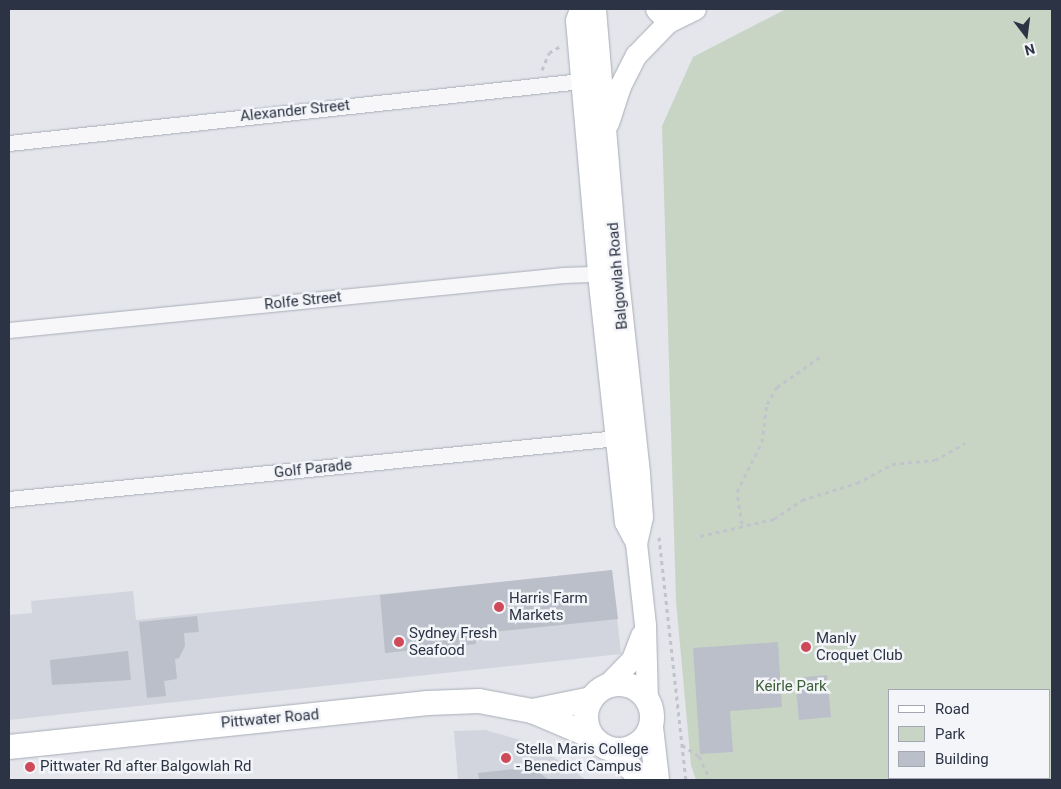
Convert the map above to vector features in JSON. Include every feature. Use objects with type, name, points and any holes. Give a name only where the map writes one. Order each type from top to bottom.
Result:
[{"type":"main road","name":"Balgowlah Road","points":[[595,9],[604,134],[639,472],[642,517],[636,543],[645,624],[647,700]]},
{"type":"main road","points":[[604,134],[620,86],[636,55],[662,16],[696,9]]},
{"type":"main road","name":"Balgowlah Road","points":[[578,14],[581,81],[598,274],[625,522],[636,543]]},
{"type":"main road","name":"Balgowlah Road","points":[[598,693],[632,659],[645,624]]},
{"type":"main road","points":[[642,780],[615,751],[599,744],[591,736],[585,721],[598,693],[620,684],[632,686],[647,700],[652,715],[651,727],[657,780]]},
{"type":"main road","name":"Pittwater Road","points":[[532,711],[598,693]]},
{"type":"main road","name":"Pittwater Road","points":[[9,747],[428,703],[479,702],[532,711],[591,736]]},
{"type":"main road","points":[[615,751],[638,745],[651,727]]},
{"type":"street","name":"Alexander Street","points":[[9,142],[540,83],[581,81]]},
{"type":"street","name":"Rolfe Street","points":[[9,330],[563,275],[598,274]]},
{"type":"street","name":"Golf Parade","points":[[9,499],[617,438]]},
{"type":"path","points":[[540,83],[544,61],[549,53],[558,49],[560,41]]},
{"type":"path","points":[[742,524],[737,492],[762,442],[767,404],[777,387],[820,357]]},
{"type":"path","points":[[700,536],[742,524],[774,519],[802,500],[857,483],[892,464],[935,460],[966,443]]},
{"type":"path","points":[[682,745],[699,756],[710,780]]},
{"type":"shaded area","points":[[612,570],[621,654],[9,720],[9,615],[32,613],[31,601],[133,591],[136,620]]},
{"type":"shaded area","name":"Stella Maris College - Benedict Campus","points":[[485,730],[535,744],[586,780],[458,780],[454,731]]},
{"type":"green space","name":"Keirle Park","points":[[786,9],[1052,9],[1052,780],[696,780],[691,765],[676,601],[662,126],[693,57]]},
{"type":"building","name":"Harris Farm Markets","points":[[612,570],[618,619],[475,634],[476,644],[385,653],[380,595]]},
{"type":"building","points":[[197,616],[199,632],[184,633],[185,646],[179,658],[175,659],[177,679],[164,681],[166,696],[147,698],[139,622]]},
{"type":"building","points":[[778,642],[782,707],[730,711],[733,752],[700,754],[693,648]]},
{"type":"building","points":[[128,651],[131,680],[52,685],[50,660]]},
{"type":"building","points":[[827,675],[831,717],[799,720],[795,678]]},
{"type":"building","points":[[532,767],[549,780],[479,780],[478,773]]},
{"type":"place","name":"Harris Farm Markets","points":[[499,607]]},
{"type":"place","name":"Sydney Fresh Seafood","points":[[399,642]]},
{"type":"place","name":"Manly Croquet Club","points":[[806,647]]},
{"type":"place","name":"Stella Maris College - Benedict Campus","points":[[506,758]]},
{"type":"place","name":"Pittwater Rd after Balgowlah Rd","points":[[30,767]]}]
